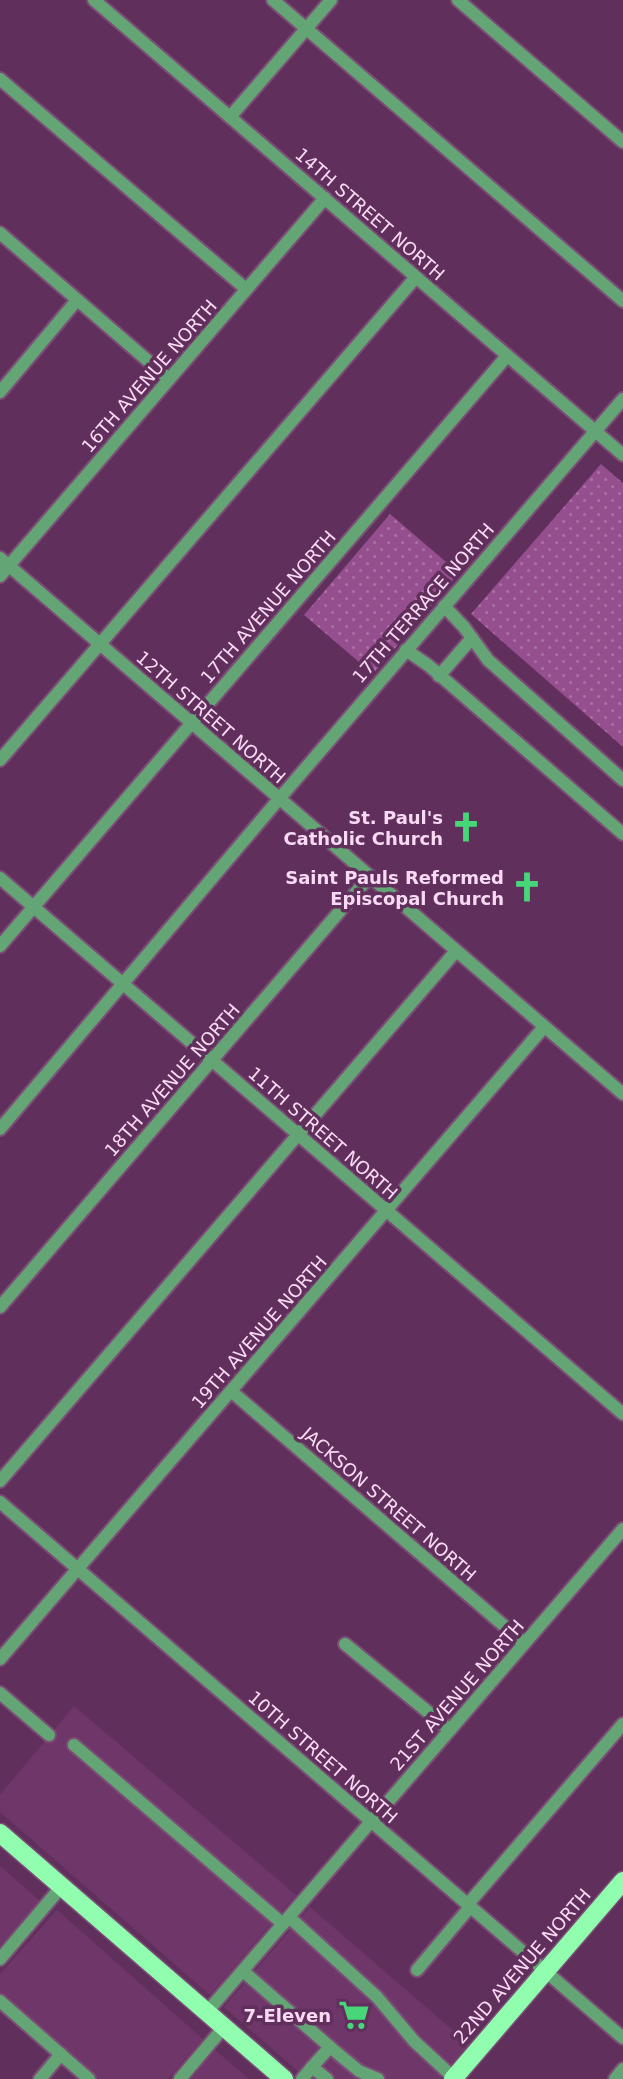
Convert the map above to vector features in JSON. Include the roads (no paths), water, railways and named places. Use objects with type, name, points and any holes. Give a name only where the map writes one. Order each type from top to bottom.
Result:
[{"type":"main road","points":[[0,1833],[284,2079]]},
{"type":"main road","name":"22ND AVENUE NORTH","points":[[459,2077],[623,1881]]},
{"type":"street","name":"14TH STREET NORTH","points":[[94,0],[623,455]]},
{"type":"street","points":[[273,0],[623,301]]},
{"type":"street","points":[[230,117],[331,0]]},
{"type":"street","points":[[458,0],[623,142]]},
{"type":"street","points":[[0,79],[246,289]]},
{"type":"street","name":"16TH AVENUE NORTH","points":[[3,567],[325,198]]},
{"type":"street","points":[[0,233],[169,379]]},
{"type":"street","points":[[0,760],[416,277]]},
{"type":"street","points":[[0,392],[77,300]]},
{"type":"street","name":"17TH AVENUE NORTH","points":[[0,946],[507,356]]},
{"type":"street","points":[[595,431],[623,399]]},
{"type":"street","name":"17TH TERRACE NORTH","points":[[0,1129],[595,431]]},
{"type":"street","name":"12TH STREET NORTH","points":[[3,567],[99,643],[623,1094]]},
{"type":"street","points":[[444,606],[488,660],[623,780]]},
{"type":"street","points":[[439,676],[472,638]]},
{"type":"street","points":[[406,650],[623,834]]},
{"type":"street","name":"18TH AVENUE NORTH","points":[[0,1307],[370,877]]},
{"type":"street","name":"11TH STREET NORTH","points":[[0,878],[623,1414]]},
{"type":"street","points":[[0,1481],[456,951]]},
{"type":"street","name":"19TH AVENUE NORTH","points":[[0,1660],[5,1643],[78,1569],[544,1027]]},
{"type":"street","name":"JACKSON STREET NORTH","points":[[231,1391],[524,1643]]},
{"type":"street","name":"10TH STREET NORTH","points":[[0,1502],[623,2038]]},
{"type":"street","name":"21ST AVENUE NORTH","points":[[207,2012],[623,1529]]},
{"type":"street","points":[[345,1644],[450,1730]]},
{"type":"street","points":[[0,1693],[49,1735]]},
{"type":"street","points":[[417,1970],[623,1724]]},
{"type":"street","points":[[75,1745],[377,1997],[414,2041],[459,2077]]},
{"type":"street","points":[[0,1959],[62,1886]]},
{"type":"street","points":[[243,1971],[359,2071],[378,2079]]},
{"type":"street","points":[[0,2001],[89,2079]]},
{"type":"street","points":[[180,2079],[224,2027]]},
{"type":"street","points":[[302,2079],[330,2047]]},
{"type":"street","points":[[40,2079],[61,2054]]},
{"type":"street","points":[[312,2067],[327,2079]]},
{"type":"street","points":[[615,2079],[623,2069]]},
{"type":"place","name":"St. Paul's Catholic Church","points":[[466,827]]},
{"type":"place","name":"Saint Pauls Reformed Episcopal Church","points":[[527,887]]},
{"type":"place","name":"7-Eleven","points":[[354,2015]]}]
